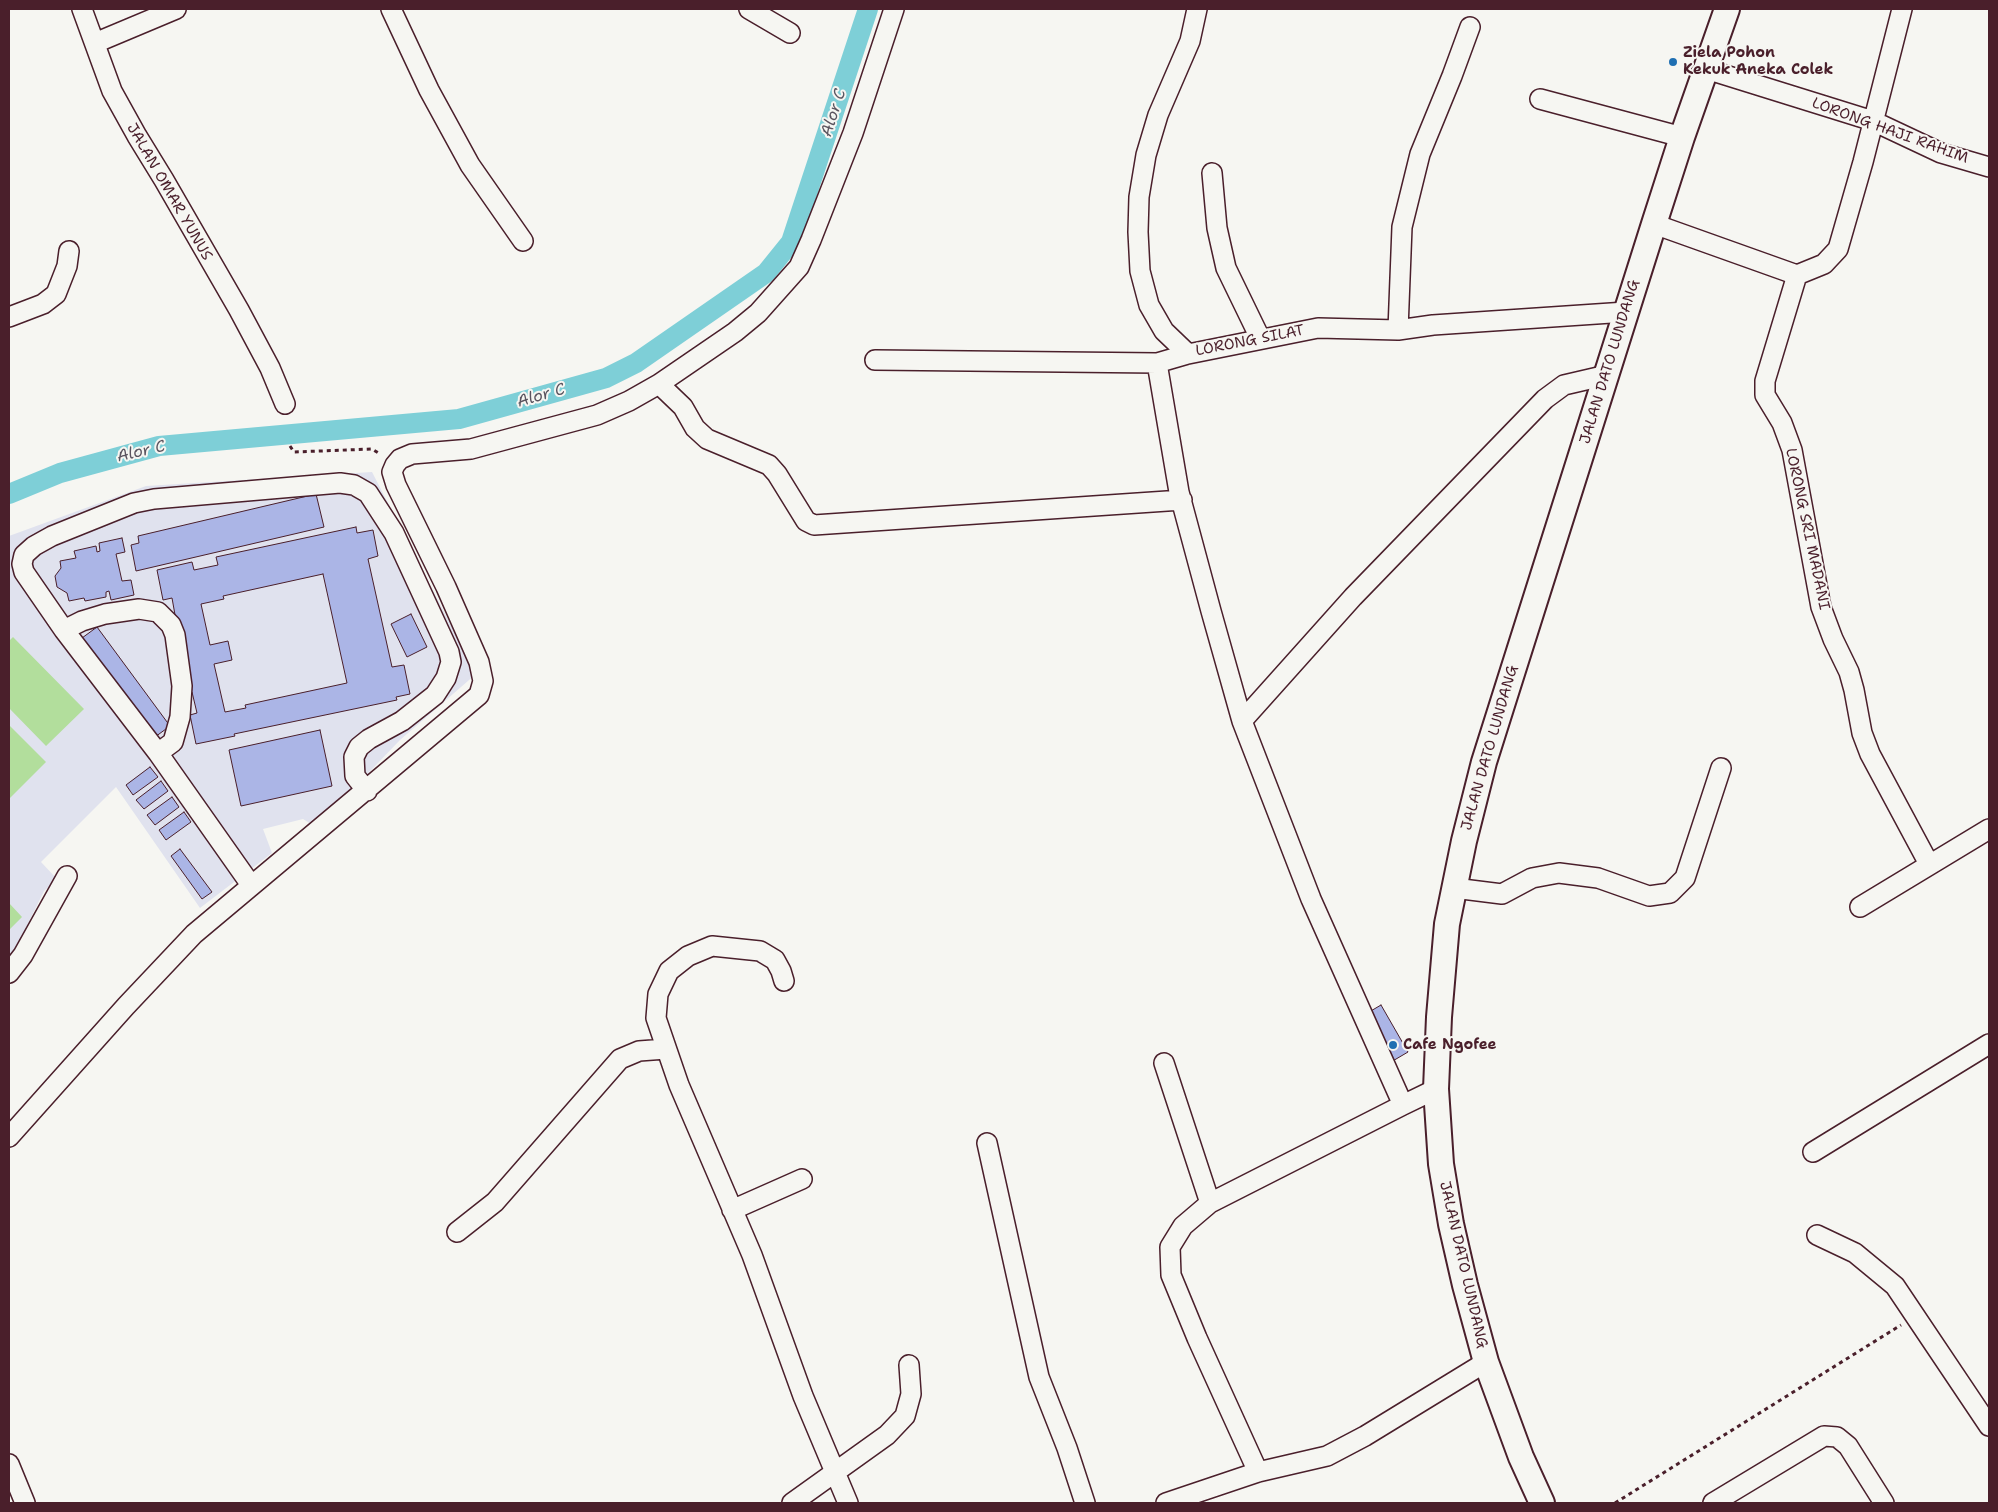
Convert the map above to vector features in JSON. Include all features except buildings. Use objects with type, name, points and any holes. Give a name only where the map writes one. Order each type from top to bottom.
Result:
[{"type":"main road","name":"JALAN DATO LUNDANG","points":[[1542,1503],[1521,1458],[1486,1362],[1451,1224],[1441,1164],[1436,1089],[1446,924],[1484,762],[1682,137],[1727,9]]},
{"type":"street","name":"JALAN OMAR YUNUS","points":[[82,9],[112,91],[239,310],[270,368],[285,404]]},
{"type":"street","points":[[95,43],[176,9]]},
{"type":"street","points":[[391,9],[430,90],[470,165],[523,241]]},
{"type":"street","points":[[749,9],[790,33]]},
{"type":"street","points":[[9,1137],[126,1006],[194,934],[367,791],[479,695],[483,681],[478,662],[450,596],[396,485],[392,472],[395,465],[400,459],[412,454],[471,449],[597,415],[659,384],[735,332],[758,312],[799,267],[853,133],[894,9]]},
{"type":"street","points":[[1188,354],[1164,331],[1149,305],[1140,271],[1138,206],[1146,155],[1158,115],[1190,41],[1197,9]]},
{"type":"street","points":[[1654,224],[1797,275],[1824,264],[1838,249],[1863,162],[1902,9]]},
{"type":"street","points":[[1398,330],[1402,227],[1420,154],[1470,27]]},
{"type":"street","name":"LORONG HAJI RAHIM","points":[[1706,69],[1873,122],[1941,153],[1989,167]]},
{"type":"street","points":[[1540,99],[1682,137]]},
{"type":"street","points":[[1212,173],[1217,228],[1226,268],[1260,338]]},
{"type":"street","points":[[9,316],[43,304],[56,294],[67,266],[69,251]]},
{"type":"street","name":"LORONG SRI MADANI","points":[[1797,275],[1765,381],[1766,395],[1782,423],[1792,450],[1821,607],[1833,639],[1849,672],[1862,733],[1870,754],[1929,864]]},
{"type":"street","name":"LORONG SILAT","points":[[875,360],[1157,363],[1260,338],[1318,328],[1398,330],[1433,325],[1626,312]]},
{"type":"street","points":[[1157,363],[1182,500],[1242,721],[1311,899],[1402,1105]]},
{"type":"street","points":[[1242,721],[1353,598],[1545,399],[1564,385],[1607,375]]},
{"type":"street","points":[[659,384],[683,407],[695,428],[707,439],[769,465],[777,474],[806,521],[814,525],[1182,500]]},
{"type":"street","points":[[251,885],[158,753],[64,630],[24,572],[22,564],[24,555],[34,546],[52,536],[134,503],[154,499],[340,483],[361,488],[368,492],[394,533],[449,652],[451,662],[446,678],[435,695],[402,721],[369,739],[359,747],[354,757],[355,776],[367,791]]},
{"type":"street","points":[[64,630],[82,621],[105,614],[139,609],[158,612],[171,626],[175,635],[182,686],[180,717],[173,742],[158,753]]},
{"type":"street","points":[[1454,888],[1502,894],[1532,878],[1559,874],[1598,878],[1649,896],[1670,893],[1686,878],[1721,768]]},
{"type":"street","points":[[1860,907],[1989,829]]},
{"type":"street","points":[[9,973],[23,954],[67,876]]},
{"type":"street","points":[[784,981],[781,971],[774,960],[760,951],[712,946],[688,956],[669,972],[658,994],[656,1018],[679,1085],[752,1255],[803,1396],[848,1503]]},
{"type":"street","points":[[1812,1152],[1989,1044]]},
{"type":"street","points":[[457,1232],[495,1202],[620,1060],[638,1051],[666,1048]]},
{"type":"street","points":[[1164,1063],[1210,1203]]},
{"type":"street","points":[[1258,1472],[1197,1338],[1171,1275],[1170,1247],[1183,1226],[1210,1203],[1436,1089]]},
{"type":"street","points":[[987,1143],[1039,1377],[1067,1448],[1085,1503]]},
{"type":"street","points":[[732,1210],[802,1179]]},
{"type":"street","points":[[1817,1235],[1855,1252],[1895,1286],[1989,1426]]},
{"type":"street","points":[[1166,1503],[1258,1472],[1327,1456],[1365,1436],[1486,1362]]},
{"type":"street","points":[[792,1503],[887,1435],[905,1416],[911,1394],[909,1366]]},
{"type":"street","points":[[1713,1503],[1824,1436],[1837,1437],[1848,1446],[1884,1503]]},
{"type":"street","points":[[9,1464],[13,1488],[25,1503]]},
{"type":"path","points":[[290,446],[294,452],[372,449],[395,465]]},
{"type":"path","points":[[1615,1503],[1915,1316]]},
{"type":"shaded area","points":[[372,472],[476,674],[400,740],[352,790],[311,824],[303,819],[263,829],[272,853],[200,908],[116,787],[41,862],[57,879],[44,891],[9,962],[9,536],[146,486]]},
{"type":"green space","points":[[13,637],[84,709],[46,746],[9,708],[9,641]]},
{"type":"green space","points":[[9,725],[46,762],[9,799]]},
{"type":"green space","points":[[9,903],[22,917],[9,930]]},
{"type":"waterway","name":"Alor C","points":[[9,494],[60,473],[159,446],[459,419],[606,378],[636,363],[766,273],[791,242],[868,9]]},
{"type":"place","name":"Ziela Pohon Kekuk Aneka Colek","points":[[1673,62]]},
{"type":"place","name":"Cafe Ngofee","points":[[1393,1045]]}]
